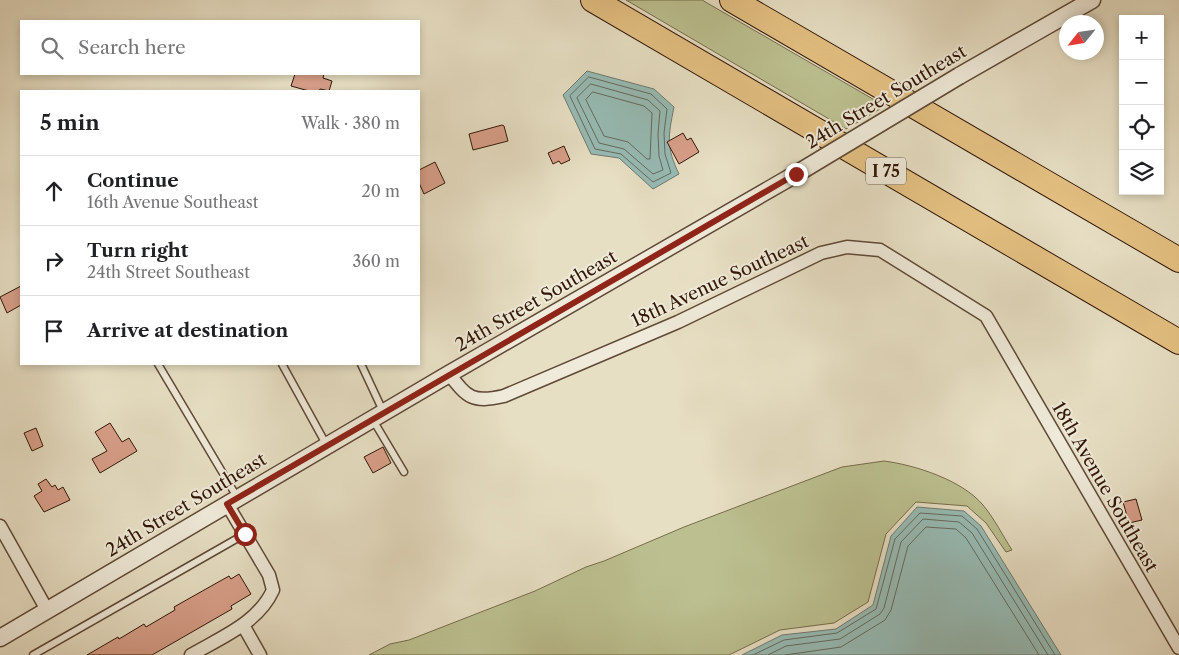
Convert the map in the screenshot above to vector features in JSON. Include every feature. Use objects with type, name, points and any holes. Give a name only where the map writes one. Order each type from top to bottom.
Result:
[{"type":"highway","name":"I 75","points":[[593,0],[1179,342]]},
{"type":"highway","points":[[732,0],[1179,260]]},
{"type":"street","name":"24th Street Southeast","points":[[0,638],[378,415],[796,174],[959,76],[1092,0]]},
{"type":"street","name":"18th Avenue Southeast","points":[[449,374],[464,393],[483,401],[504,396],[678,322],[821,252],[848,247],[880,250],[986,316],[1179,648]]},
{"type":"street","points":[[191,655],[243,626],[267,603],[273,590],[269,575],[245,534],[232,501]]},
{"type":"street","points":[[0,526],[47,610]]},
{"type":"street","points":[[243,626],[260,655]]},
{"type":"lane","points":[[159,365],[232,501]]},
{"type":"lane","points":[[283,365],[327,445]]},
{"type":"lane","points":[[361,365],[378,415],[404,472]]},
{"type":"lane","points":[[33,655],[245,534]]},
{"type":"green space","points":[[626,0],[702,0],[885,106],[846,129]]},
{"type":"green space","points":[[884,461],[923,470],[963,488],[974,496],[987,510],[1012,550],[1006,552],[986,523],[967,506],[916,502],[886,534],[868,602],[834,623],[780,630],[729,655],[369,655],[390,644],[409,640],[535,591],[586,567],[684,527],[842,467]]},
{"type":"water","points":[[587,71],[654,89],[674,107],[669,142],[679,174],[653,189],[619,158],[591,154],[563,95]]},
{"type":"water","points":[[917,507],[964,511],[981,526],[1061,655],[742,655],[782,635],[836,629],[873,605],[891,536]]},
{"type":"building","points":[[295,75],[324,75],[323,78],[332,81],[329,90],[305,90],[291,86]]},
{"type":"building","points":[[504,126],[508,141],[473,150],[469,134]]},
{"type":"building","points":[[683,133],[687,140],[691,138],[699,152],[679,164],[667,142]]},
{"type":"building","points":[[564,146],[570,160],[561,164],[559,161],[553,164],[548,153]]},
{"type":"building","points":[[435,162],[445,183],[424,194],[420,185],[420,170]]},
{"type":"building","points":[[20,287],[20,306],[7,313],[0,297]]},
{"type":"building","points":[[110,423],[122,442],[129,438],[137,451],[100,473],[92,459],[107,451],[95,432]]},
{"type":"building","points":[[36,428],[43,446],[32,451],[24,433]]},
{"type":"building","points":[[383,447],[391,463],[373,473],[364,457]]},
{"type":"building","points":[[46,479],[52,487],[55,485],[58,490],[63,487],[70,500],[44,512],[34,496],[42,491],[38,484]]},
{"type":"building","points":[[1136,499],[1142,520],[1129,523],[1123,502]]},
{"type":"building","points":[[239,574],[251,594],[231,606],[232,609],[152,655],[87,655],[144,624],[146,627],[175,610],[174,607],[229,576],[231,579]]},
{"type":"route","points":[[245,534],[227,504],[796,174]]}]
